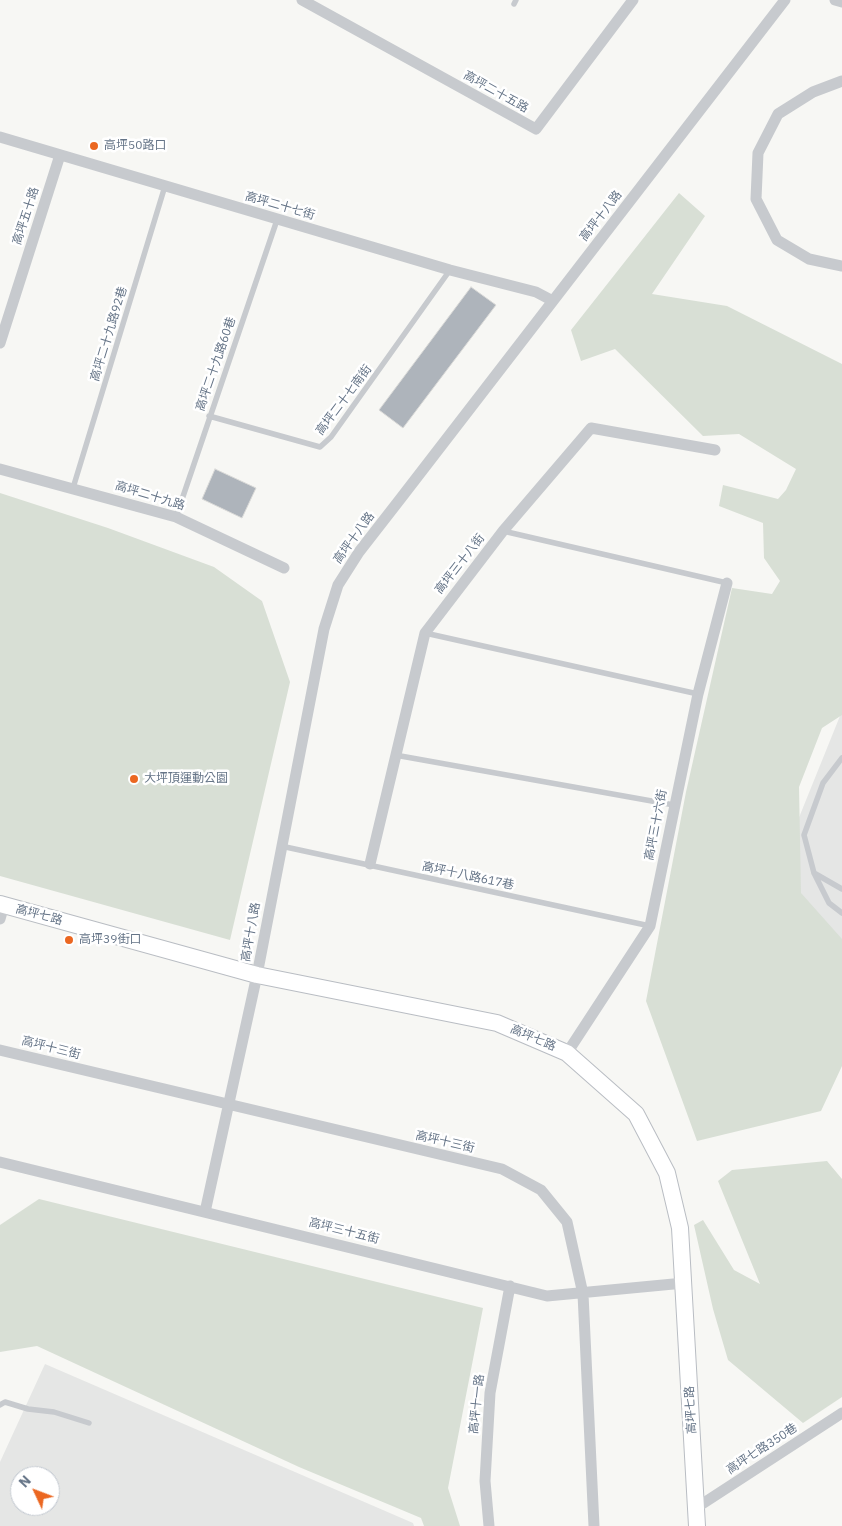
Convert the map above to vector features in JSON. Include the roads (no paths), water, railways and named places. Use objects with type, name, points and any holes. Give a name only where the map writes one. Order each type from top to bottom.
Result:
[{"type":"street","name":"高坪二十五路","points":[[302,0],[536,129],[633,0]]},
{"type":"street","name":"高坪十八路","points":[[205,1212],[257,975],[324,629],[338,585],[359,552],[785,0]]},
{"type":"street","points":[[835,0],[842,2]]},
{"type":"street","points":[[842,81],[813,92],[778,114],[758,153],[756,199],[777,240],[809,259],[842,266]]},
{"type":"street","name":"高坪二十七街","points":[[0,137],[277,220],[450,270],[536,292],[553,301]]},
{"type":"street","name":"高坪五十路","points":[[0,343],[60,155]]},
{"type":"street","name":"高坪三十八街","points":[[370,864],[425,633],[503,531],[590,428],[715,450]]},
{"type":"street","name":"高坪二十九路","points":[[0,469],[176,517],[284,568]]},
{"type":"street","name":"高坪三十六街","points":[[567,1053],[650,926],[698,694],[727,583]]},
{"type":"street","name":"高坪七路","points":[[1,909],[257,975],[497,1023],[567,1053],[636,1114],[667,1173],[680,1228],[697,1526]]},
{"type":"street","name":"高坪十三街","points":[[0,1050],[502,1169],[542,1190],[567,1222],[583,1294],[594,1526]]},
{"type":"street","name":"高坪三十五街","points":[[0,1162],[547,1296],[583,1294],[684,1282]]},
{"type":"street","name":"高坪十一路","points":[[489,1526],[485,1481],[490,1392],[510,1286]]},
{"type":"street","name":"高坪七路350巷","points":[[696,1508],[842,1413]]},
{"type":"lane","name":"高坪二十九路92巷","points":[[72,488],[166,186]]},
{"type":"lane","name":"高坪二十九路60巷","points":[[176,517],[277,220]]},
{"type":"lane","name":"高坪二十七南街","points":[[209,416],[320,448],[331,437],[450,270]]},
{"type":"lane","points":[[503,531],[727,583]]},
{"type":"lane","points":[[425,633],[698,694]]},
{"type":"lane","points":[[395,755],[674,804]]},
{"type":"lane","points":[[842,758],[823,783],[804,835],[814,873],[829,902],[842,913]]},
{"type":"lane","name":"高坪十八路617巷","points":[[281,846],[650,926]]},
{"type":"lane","points":[[814,873],[842,889]]},
{"type":"lane","points":[[0,1405],[5,1402],[28,1409],[54,1412],[89,1423]]},
{"type":"place","name":"高坪50路口","points":[[94,146]]},
{"type":"place","name":"大坪頂運動公園","points":[[134,779]]},
{"type":"place","name":"高坪39街口","points":[[69,940]]}]
